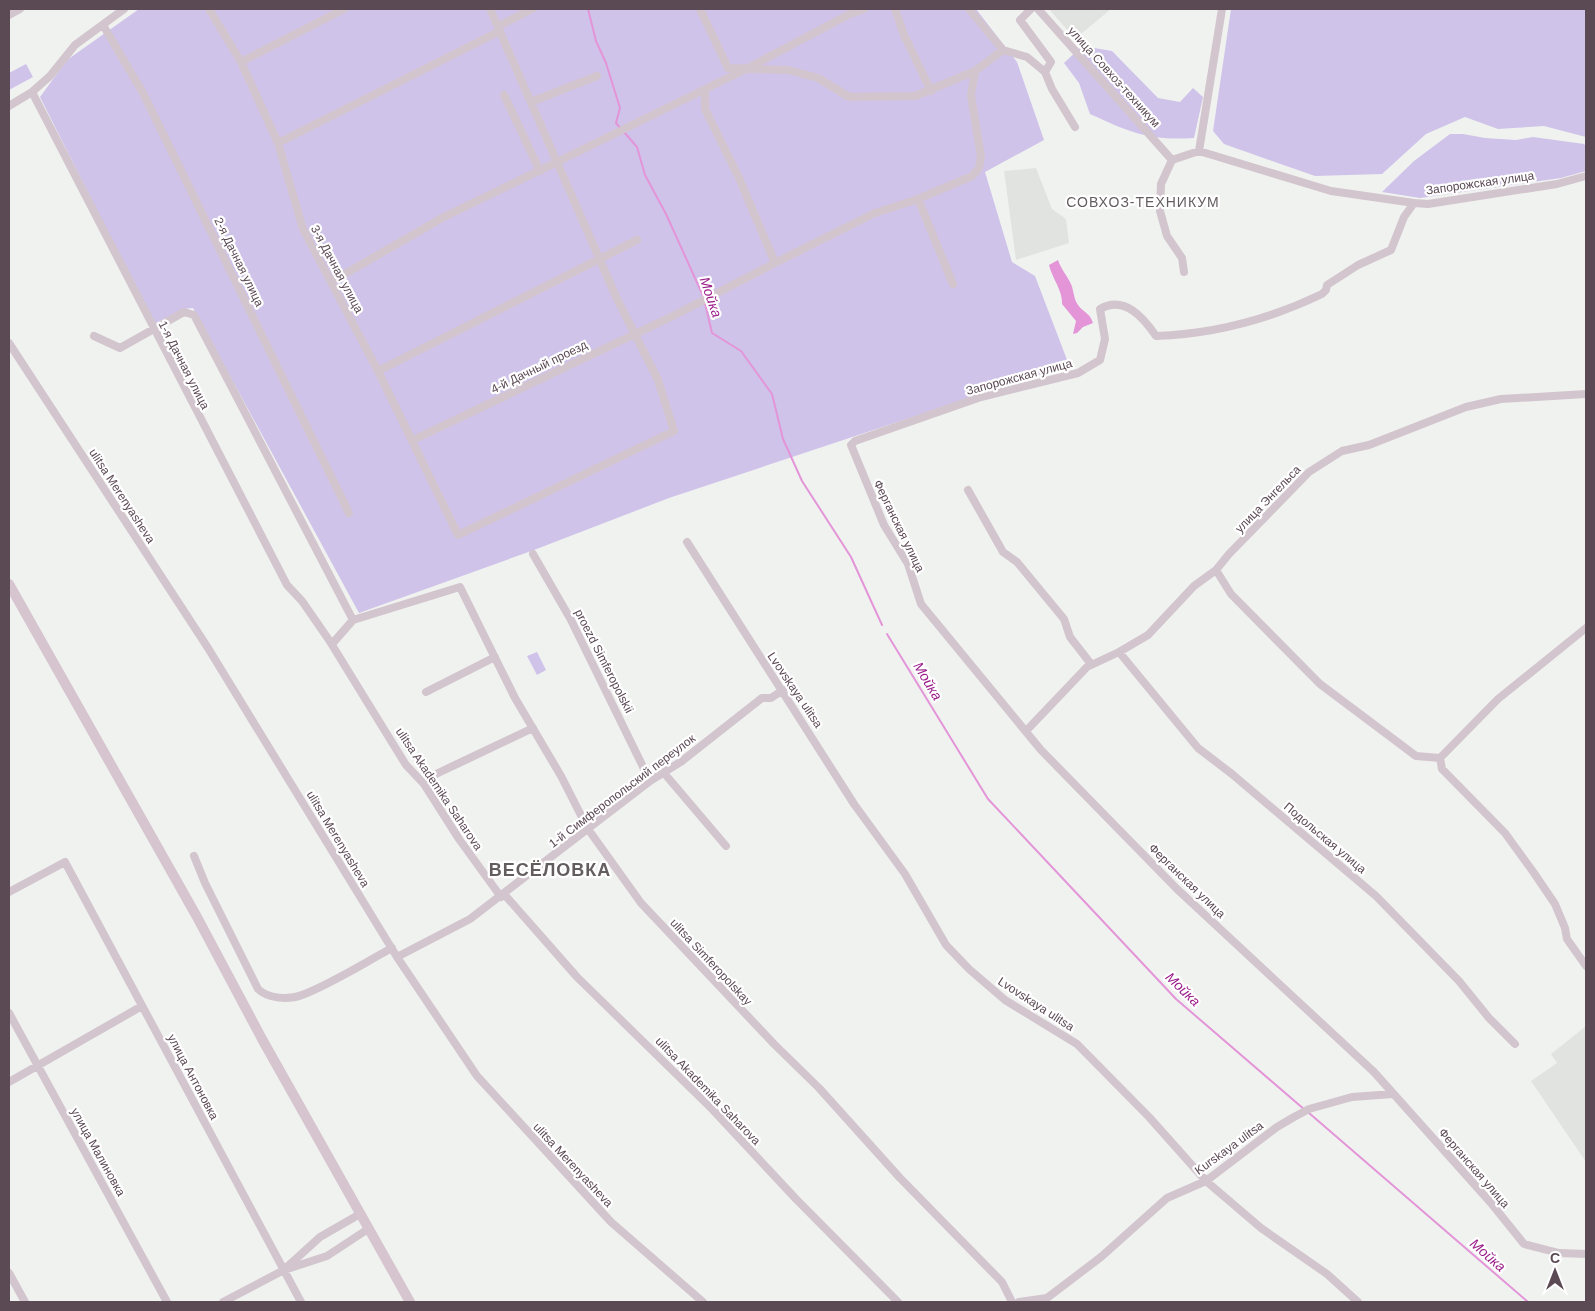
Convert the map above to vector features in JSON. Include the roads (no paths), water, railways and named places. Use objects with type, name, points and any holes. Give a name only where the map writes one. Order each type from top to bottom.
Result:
[{"type":"street","points":[[9,15],[20,9]]},
{"type":"street","points":[[9,106],[32,92],[50,76],[75,45],[124,9]]},
{"type":"street","name":"3-я Дачная улица","points":[[209,9],[241,62],[278,143],[301,224],[413,440],[458,535],[674,431],[658,380],[634,333]]},
{"type":"street","points":[[241,62],[344,9]]},
{"type":"street","points":[[490,9],[598,259],[634,333]]},
{"type":"street","points":[[278,143],[500,29],[532,9]]},
{"type":"street","points":[[700,9],[728,68],[788,70],[818,78],[849,97],[915,96],[931,91],[975,71],[1003,50]]},
{"type":"street","points":[[331,282],[442,218],[705,90],[849,11],[864,9]]},
{"type":"street","points":[[895,9],[904,35],[931,91]]},
{"type":"street","points":[[969,9],[1003,50],[1027,57],[1045,72],[1052,89],[1075,127]]},
{"type":"street","points":[[1030,9],[1020,20],[1052,62],[1045,72]]},
{"type":"street","name":"улица Совхоз-техникум","points":[[1038,9],[1172,160]]},
{"type":"street","points":[[1198,151],[1222,9]]},
{"type":"street","name":"2-я Дачная улица","points":[[103,25],[143,93],[349,513]]},
{"type":"street","name":"4-й Дачный проезд","points":[[413,440],[674,315],[875,213],[918,199],[972,176],[979,168],[981,157],[971,95],[975,71]]},
{"type":"street","points":[[531,102],[597,76]]},
{"type":"street","points":[[705,90],[705,109],[739,178],[775,263]]},
{"type":"street","name":"1-я Дачная улица","points":[[32,92],[152,330],[271,558],[287,585],[302,601],[331,642]]},
{"type":"street","points":[[504,95],[540,171]]},
{"type":"street","points":[[1184,272],[1182,258],[1167,236],[1160,211],[1161,184],[1172,160],[1198,151],[1331,191],[1414,203]]},
{"type":"street","name":"Запорожская улица","points":[[851,445],[855,440],[981,397],[1078,373],[1100,360],[1105,339],[1100,308],[1107,304],[1119,304],[1133,310],[1156,336],[1195,334],[1289,310],[1322,294],[1326,290],[1327,285],[1353,268],[1391,250],[1404,217],[1414,203],[1428,204],[1556,184],[1586,176]]},
{"type":"street","points":[[918,199],[953,284]]},
{"type":"street","points":[[378,371],[469,327],[637,240]]},
{"type":"street","points":[[94,336],[120,348],[184,312],[194,314],[353,620],[331,642]]},
{"type":"street","name":"ulitsa Merenyasheva","points":[[9,343],[208,648],[397,957],[457,1048],[496,1097],[611,1222],[703,1302]]},
{"type":"street","name":"улица Энгельса","points":[[1026,730],[1091,664],[1119,652],[1148,635],[1194,586],[1216,570],[1309,472],[1342,451],[1369,445],[1466,406],[1501,399],[1586,394]]},
{"type":"street","name":"Ферганская улица","points":[[851,445],[884,525],[908,564],[922,604],[1041,750],[1177,890],[1374,1072],[1491,1203],[1524,1244],[1559,1253],[1586,1254]]},
{"type":"street","points":[[968,490],[1003,552],[1017,562],[1064,619],[1070,637],[1091,664]]},
{"type":"street","name":"Lvovskaya ulitsa","points":[[687,542],[854,804],[905,874],[946,945],[969,969],[1005,1000],[1077,1044],[1149,1117],[1206,1181],[1261,1228],[1326,1274],[1358,1302]]},
{"type":"street","name":"proezd Simferopolskii","points":[[533,554],[571,620],[650,781]]},
{"type":"street","points":[[1216,570],[1231,594],[1320,684],[1416,756],[1440,758]]},
{"type":"street","points":[[9,584],[197,917],[410,1302]]},
{"type":"street","name":"ulitsa Simferopolskay","points":[[353,620],[460,587],[495,657],[588,829],[641,903],[818,1088],[900,1178],[1002,1282],[1012,1302]]},
{"type":"street","points":[[1440,758],[1498,699],[1586,628]]},
{"type":"street","name":"ulitsa Akademika Saharova","points":[[331,642],[406,765],[424,784],[459,839],[503,896],[577,977],[708,1105],[796,1199],[898,1302]]},
{"type":"street","name":"Подольская улица","points":[[1119,652],[1198,748],[1232,774],[1376,896],[1459,981],[1489,1018],[1516,1044]]},
{"type":"street","points":[[426,692],[495,657]]},
{"type":"street","name":"1-й Симферопольский переулок","points":[[397,957],[470,919],[503,896],[526,874],[650,781],[664,774],[762,698],[771,698],[783,690]]},
{"type":"street","points":[[424,784],[436,774],[533,728]]},
{"type":"street","points":[[1440,758],[1442,769],[1505,833],[1534,873],[1555,904],[1565,928],[1567,939],[1586,966]]},
{"type":"street","points":[[664,774],[726,846]]},
{"type":"street","points":[[194,856],[205,883],[258,989],[268,995],[283,997],[302,995],[392,948]]},
{"type":"street","name":"улица Антоновка","points":[[9,892],[65,862],[301,1302]]},
{"type":"street","points":[[9,1082],[142,1006]]},
{"type":"street","name":"улица Малиновка","points":[[9,1013],[167,1302]]},
{"type":"street","name":"Kurskaya ulitsa","points":[[1019,1302],[1047,1298],[1101,1257],[1167,1198],[1206,1181],[1277,1127],[1309,1109],[1352,1097],[1393,1094]]},
{"type":"street","points":[[284,1270],[320,1236],[360,1214]]},
{"type":"street","points":[[223,1302],[284,1270],[327,1256],[368,1229]]},
{"type":"street","points":[[9,1273],[24,1302]]},
{"type":"waterway","name":"Мойка","points":[[588,9],[596,41],[606,63],[620,108],[616,123],[621,129]]},
{"type":"waterway","name":"Мойка","points":[[624,132],[637,147],[645,175],[666,214],[704,298]]},
{"type":"waterway","name":"Мойка","points":[[705,303],[712,333],[741,351],[772,394],[783,439],[802,481],[851,557],[882,625]]},
{"type":"waterway","name":"Мойка","points":[[887,634],[988,799],[1176,999],[1305,1110]]},
{"type":"waterway","name":"Мойка","points":[[1309,1113],[1528,1302]]},
{"type":"district","name":"СОВХОЗ-ТЕХНИКУМ","points":[[1143,202]]},
{"type":"district","name":"ВЕСЁЛОВКА","points":[[550,870]]}]
